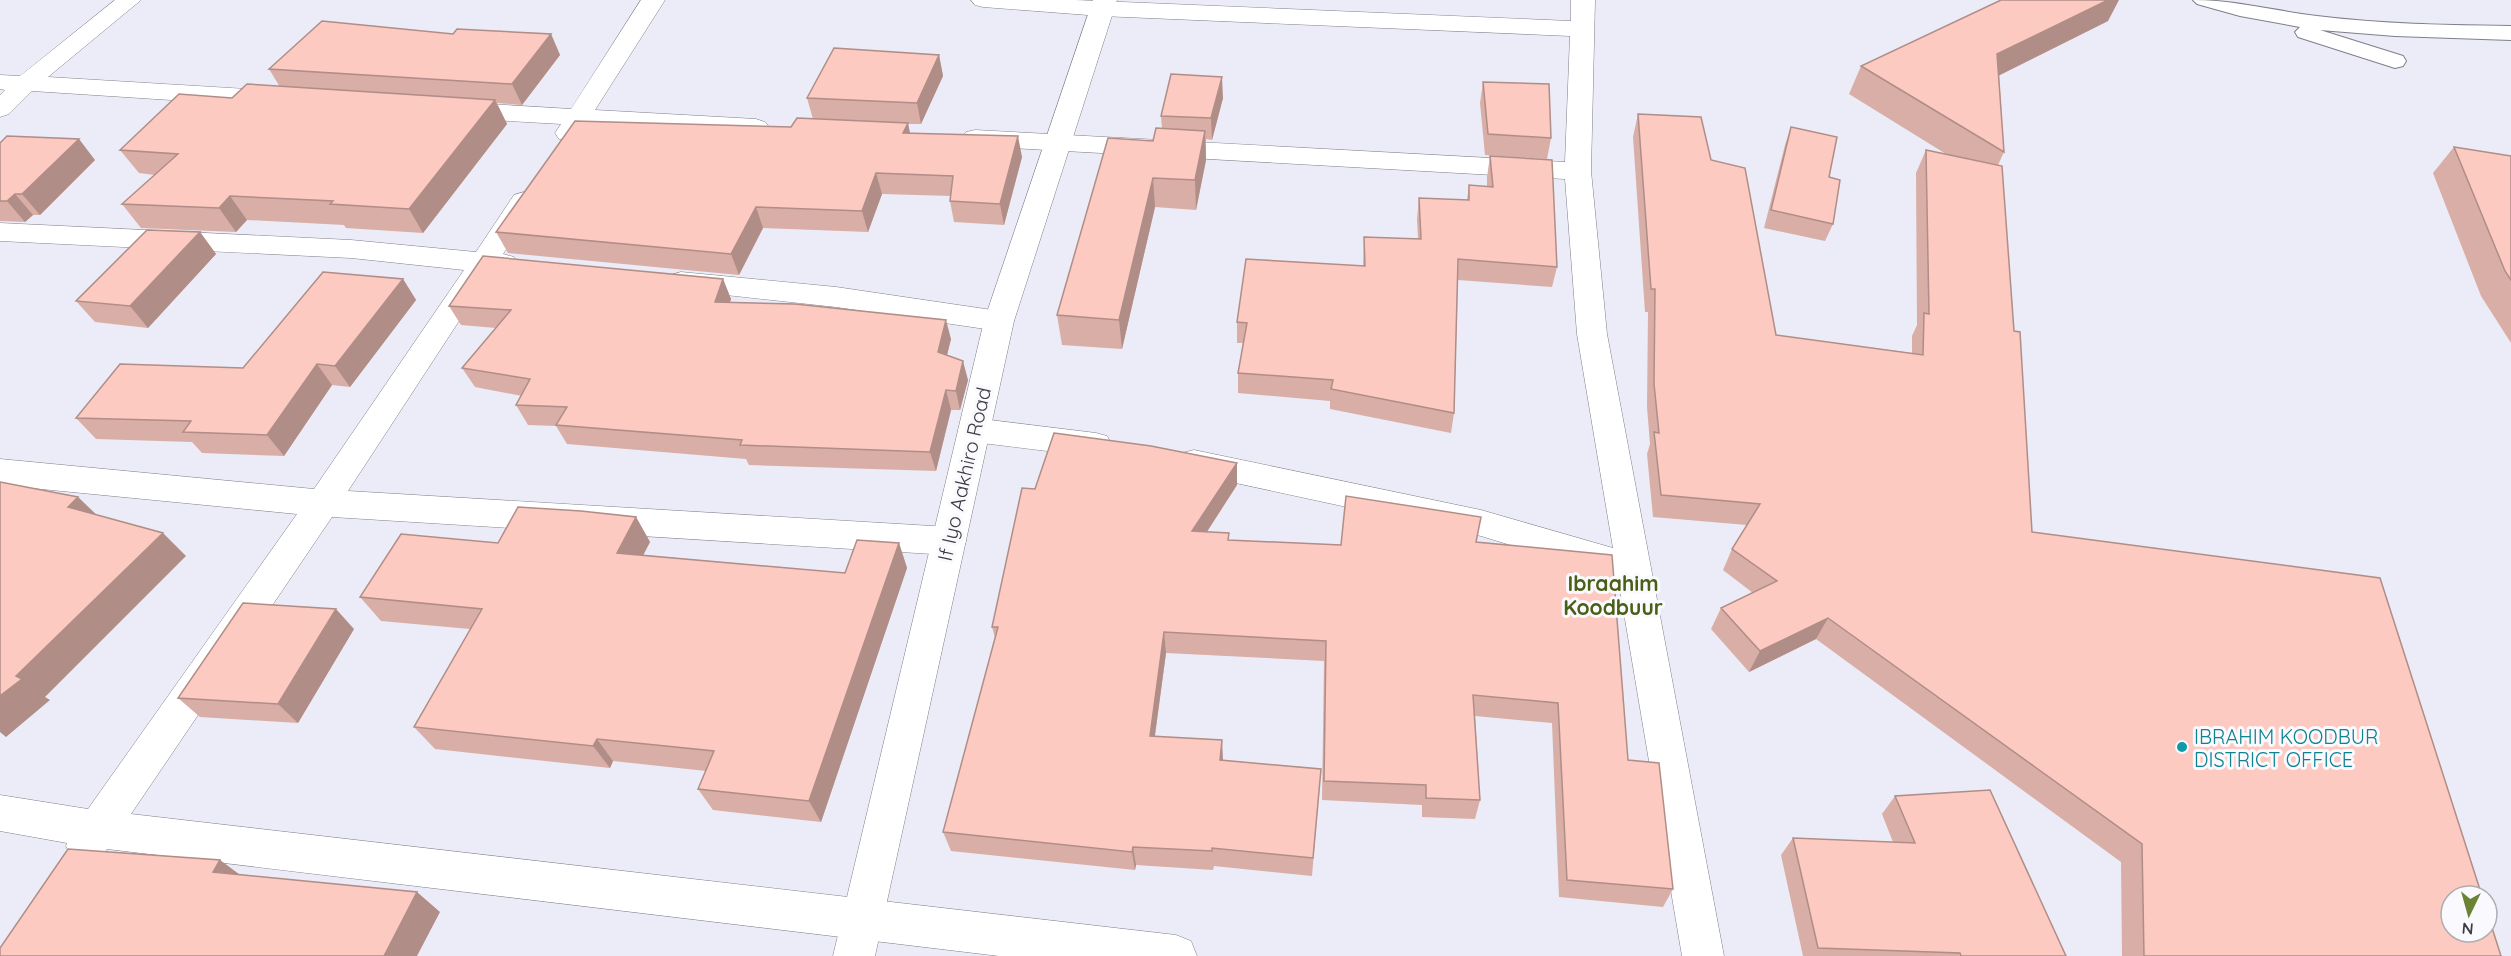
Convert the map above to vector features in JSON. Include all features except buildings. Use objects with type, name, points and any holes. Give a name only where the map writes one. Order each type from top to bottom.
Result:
[{"type":"street","points":[[0,110],[27,83],[129,0]]},
{"type":"street","points":[[70,868],[323,503],[485,262],[653,0]]},
{"type":"street","points":[[983,0],[1583,29]]},
{"type":"street","points":[[1583,0],[1578,171],[1592,334],[1703,956]]},
{"type":"street","name":"If Iyo Aakhiro Road","points":[[859,938],[999,321],[1103,5]]},
{"type":"street","points":[[0,82],[308,101]]},
{"type":"street","points":[[437,109],[776,128]]},
{"type":"street","points":[[952,136],[1578,171]]},
{"type":"street","points":[[0,232],[351,249],[532,267]]},
{"type":"street","points":[[649,278],[836,297],[999,321]]},
{"type":"street","points":[[974,430],[1131,451]]},
{"type":"street","points":[[1164,456],[1481,523],[1635,568]]},
{"type":"street","points":[[0,472],[323,503],[949,541]]},
{"type":"street","points":[[0,813],[97,829],[859,938],[1176,956]]},
{"type":"lane","points":[[2204,0],[2395,61]]},
{"type":"lane","points":[[2240,11],[2414,31],[2511,33]]},
{"type":"place","name":"IBRAHIM KOODBUR DISTRICT OFFICE","points":[[2182,747]]},
{"type":"district","name":"Ibraahim Koodbuur","points":[[1613,595]]}]
